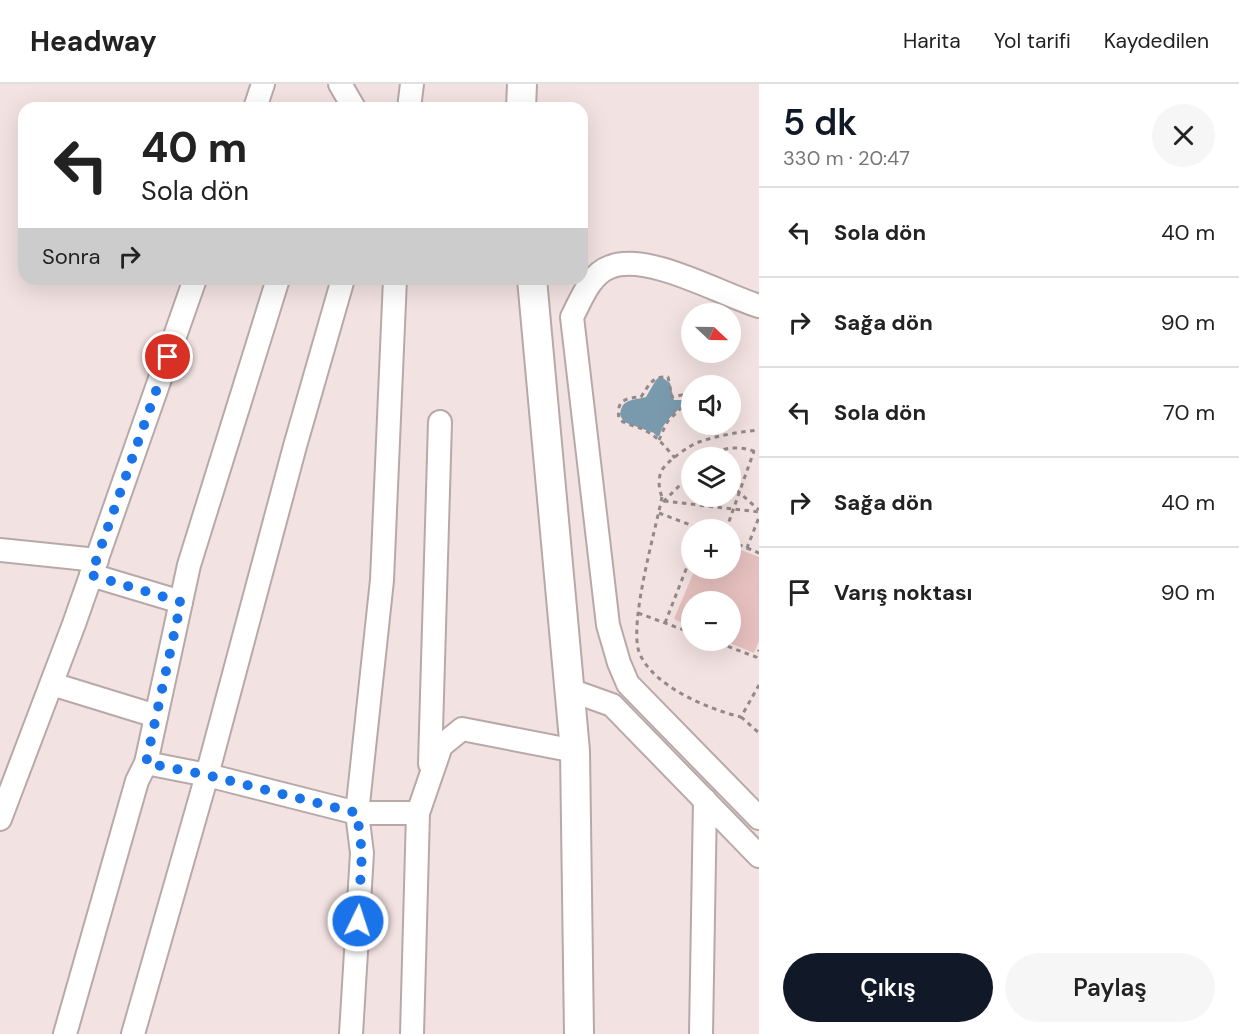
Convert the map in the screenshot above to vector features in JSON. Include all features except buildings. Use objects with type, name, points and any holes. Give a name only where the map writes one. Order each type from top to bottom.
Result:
[{"type":"main road","points":[[521,102],[522,84]]},
{"type":"main road","points":[[533,285],[575,751],[579,1034]]},
{"type":"street","points":[[257,102],[263,84]]},
{"type":"street","points":[[340,84],[350,102]]},
{"type":"street","points":[[410,102],[412,84]]},
{"type":"street","points":[[588,284],[609,267],[628,264],[652,265],[759,306]]},
{"type":"street","points":[[0,819],[94,568],[193,285]]},
{"type":"street","points":[[65,1034],[137,781],[146,763],[189,566],[276,285]]},
{"type":"street","points":[[133,1034],[207,775],[295,446],[341,285]]},
{"type":"street","points":[[351,1034],[362,853],[357,813],[382,580],[396,285]]},
{"type":"street","points":[[588,285],[572,317],[608,625],[619,663],[628,684],[759,818]]},
{"type":"street","points":[[429,780],[440,422]]},
{"type":"street","points":[[0,550],[94,568],[181,602]]},
{"type":"street","points":[[52,684],[156,716]]},
{"type":"street","points":[[570,690],[612,705],[759,856]]},
{"type":"street","points":[[412,1034],[418,813],[441,746],[462,729],[575,751]]},
{"type":"street","points":[[146,763],[207,775],[357,813],[418,813]]},
{"type":"street","points":[[700,1034],[705,800]]},
{"type":"path","points":[[659,440],[668,422],[684,403],[685,397],[682,395],[672,397],[668,377],[660,376],[653,379],[641,397],[630,398],[622,402],[618,409],[619,419],[628,426],[644,429],[659,440],[675,458]]},
{"type":"path","points":[[663,499],[659,491],[662,470],[697,442],[759,430]]},
{"type":"path","points":[[741,448],[759,453]]},
{"type":"path","points":[[741,484],[754,451]]},
{"type":"path","points":[[681,483],[663,499],[658,513],[638,613],[636,639],[640,652],[648,669],[682,694],[716,711],[741,717],[759,733]]},
{"type":"path","points":[[741,494],[759,511]]},
{"type":"path","points":[[663,499],[759,511]]},
{"type":"path","points":[[730,519],[734,509]]},
{"type":"path","points":[[658,513],[681,522]]},
{"type":"path","points":[[747,548],[759,517]]},
{"type":"path","points":[[741,546],[759,553]]},
{"type":"path","points":[[665,623],[682,579]]},
{"type":"path","points":[[638,613],[681,629]]},
{"type":"path","points":[[740,651],[756,657],[759,650]]},
{"type":"path","points":[[741,717],[759,686]]},
{"type":"shaded area","points":[[741,550],[759,557],[759,641],[754,653],[741,648],[741,591],[686,591],[691,579],[741,579]]},
{"type":"shaded area","points":[[681,602],[681,622],[674,619]]},
{"type":"water","points":[[660,376],[670,383],[674,400],[681,400],[679,409],[657,437],[654,433],[624,422],[620,415],[625,403],[646,397]]},
{"type":"route","points":[[168,357],[91,575],[181,602],[146,763],[207,775],[357,813],[362,853],[358,921]]}]
